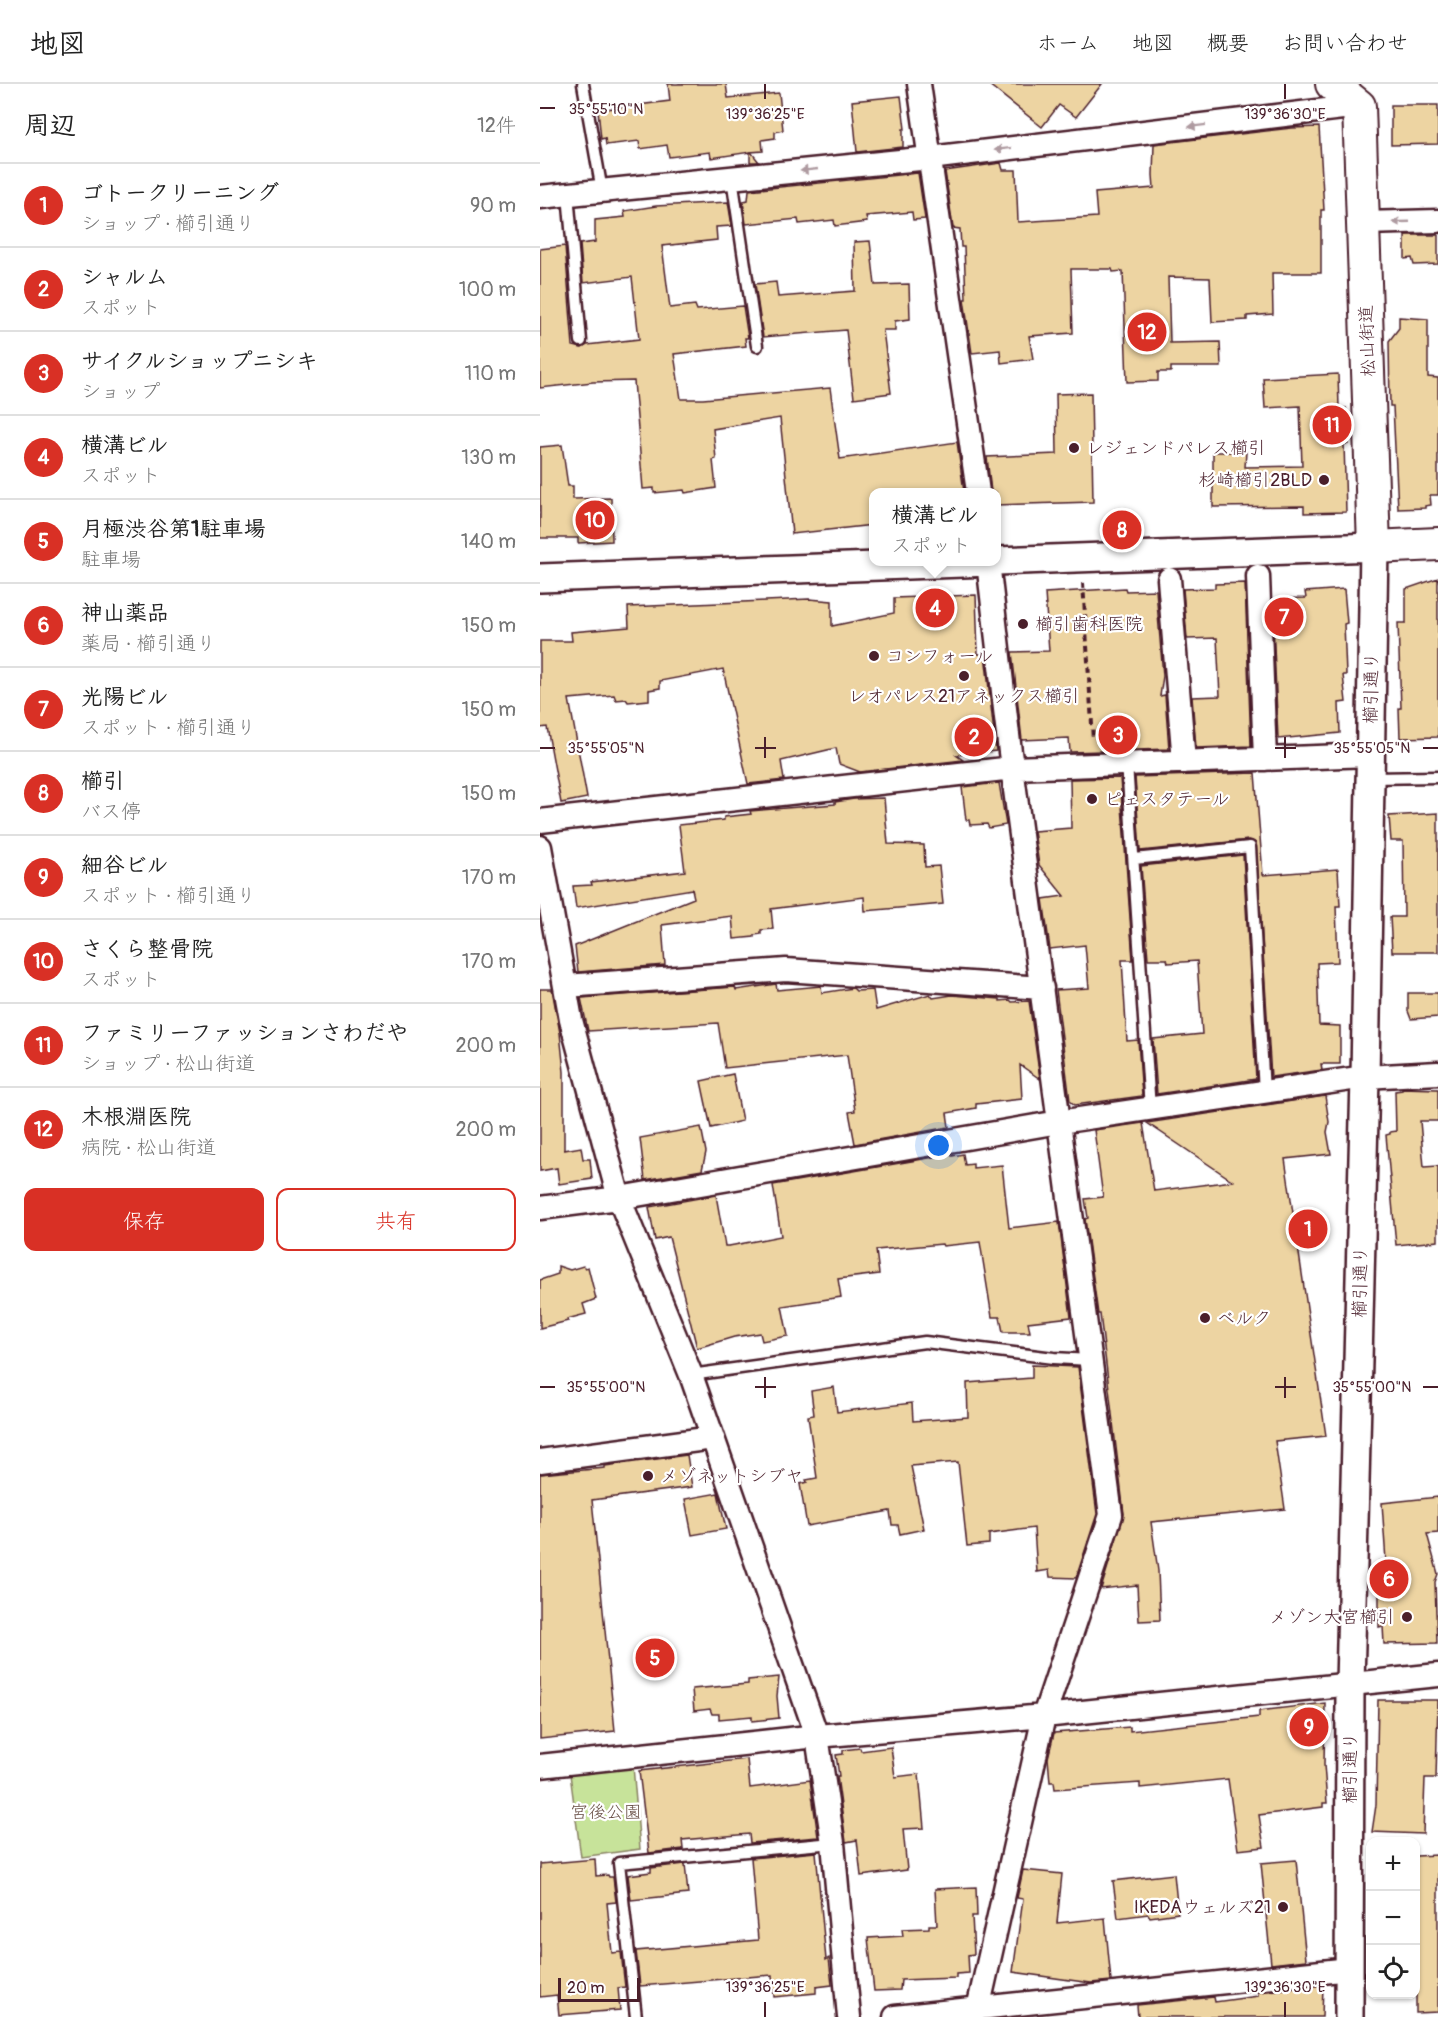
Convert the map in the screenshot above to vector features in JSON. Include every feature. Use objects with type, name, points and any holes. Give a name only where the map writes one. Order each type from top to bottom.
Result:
[{"type":"main road","points":[[1332,84],[1359,95]]},
{"type":"main road","name":"松山街道","points":[[1359,95],[1374,547]]},
{"type":"main road","points":[[1374,547],[1438,544]]},
{"type":"street","points":[[919,84],[977,488]]},
{"type":"street","points":[[540,197],[930,158],[1359,95]]},
{"type":"street","points":[[1364,223],[1438,220]]},
{"type":"street","points":[[1001,561],[1374,547]]},
{"type":"street","name":"櫛引通り","points":[[1349,2017],[1350,1684],[1365,1077],[1374,547]]},
{"type":"street","points":[[540,578],[877,566]]},
{"type":"street","points":[[978,2009],[1044,1716],[1111,1515],[1041,988],[989,566]]},
{"type":"street","points":[[1258,576],[1265,759]]},
{"type":"street","points":[[1169,579],[1184,762]]},
{"type":"street","points":[[540,821],[1013,768],[1265,759],[1370,766]]},
{"type":"street","points":[[540,846],[571,1020],[619,1198],[691,1375],[817,1736],[833,1843],[849,2017]]},
{"type":"street","points":[[566,986],[786,970],[1041,988]]},
{"type":"street","points":[[540,1208],[619,1198],[1150,1108],[1365,1077],[1438,1073]]},
{"type":"street","points":[[540,1461],[713,1438]]},
{"type":"street","points":[[540,1766],[817,1736],[1044,1716],[1438,1675]]},
{"type":"street","points":[[895,2017],[1350,1969]]},
{"type":"lane","points":[[583,84],[602,191]]},
{"type":"lane","points":[[732,178],[757,346]]},
{"type":"lane","points":[[568,194],[581,341]]},
{"type":"lane","points":[[1127,764],[1150,1108]]},
{"type":"lane","points":[[1370,766],[1438,777]]},
{"type":"lane","points":[[1134,859],[1250,847],[1264,1092]]},
{"type":"lane","points":[[691,1375],[925,1342],[1054,1359],[1090,1360]]},
{"type":"lane","points":[[636,2017],[619,1863],[833,1843]]},
{"type":"path","points":[[1083,583],[1094,765]]},
{"type":"green space","name":"宮後公園","points":[[633,1766],[640,1849],[581,1857],[570,1774]]},
{"type":"building","points":[[668,84],[726,84],[728,98],[779,93],[783,130],[775,132],[775,138],[762,140],[763,151],[751,152],[759,162],[750,162],[750,152],[711,158],[710,152],[669,157],[667,145],[640,149],[639,141],[606,145],[605,138],[601,139],[598,110],[670,101]]},
{"type":"building","points":[[988,84],[1102,84],[1076,117],[1059,105],[1042,127]]},
{"type":"building","points":[[901,96],[905,129],[903,129],[903,147],[857,152],[852,101]]},
{"type":"building","points":[[1391,105],[1438,105],[1438,144],[1391,145]]},
{"type":"building","points":[[1319,127],[1324,210],[1321,210],[1321,273],[1272,273],[1273,314],[1247,316],[1247,320],[1212,322],[1210,278],[1168,277],[1170,343],[1220,342],[1221,367],[1171,367],[1171,372],[1158,372],[1158,381],[1127,382],[1123,271],[1113,272],[1112,269],[1071,269],[1073,333],[1029,336],[1033,359],[1001,363],[1000,350],[972,353],[964,299],[966,299],[964,247],[961,247],[960,229],[953,228],[945,171],[1001,163],[1003,170],[1016,170],[1018,222],[1097,217],[1095,193],[1154,188],[1154,144]]},
{"type":"building","points":[[918,173],[925,219],[913,220],[912,212],[866,216],[867,222],[835,226],[834,220],[799,224],[798,219],[746,224],[743,201],[748,200],[749,190]]},
{"type":"building","points":[[728,202],[732,226],[716,227],[717,240],[662,246],[670,308],[695,305],[697,310],[743,306],[748,338],[745,338],[746,346],[674,354],[681,399],[830,388],[840,459],[957,442],[963,488],[869,488],[869,525],[792,534],[780,418],[713,429],[716,488],[685,493],[684,490],[654,493],[654,488],[643,489],[634,381],[593,382],[540,388],[540,249],[565,246],[573,346],[582,348],[587,345],[639,339],[632,277],[583,283],[580,244],[595,242],[595,220],[625,217],[624,211],[656,206]]},
{"type":"building","points":[[1405,235],[1438,235],[1438,264],[1414,265],[1412,258],[1405,259]]},
{"type":"building","points":[[870,241],[875,285],[909,284],[910,319],[895,321],[895,330],[883,330],[891,393],[854,398],[846,330],[763,337],[755,284],[776,282],[778,297],[855,291],[854,242]]},
{"type":"building","points":[[1399,317],[1428,319],[1428,377],[1438,378],[1438,495],[1430,495],[1431,505],[1425,508],[1398,509],[1393,406],[1390,406],[1389,341],[1399,328]]},
{"type":"building","points":[[1338,374],[1339,408],[1346,408],[1348,444],[1344,444],[1346,512],[1304,513],[1304,506],[1213,507],[1213,452],[1246,452],[1245,467],[1302,466],[1300,406],[1265,408],[1263,378]]},
{"type":"building","points":[[1091,393],[1093,502],[1001,505],[1001,488],[991,488],[987,457],[1057,454],[1056,394]]},
{"type":"building","points":[[562,445],[568,486],[573,486],[573,499],[611,498],[612,541],[578,543],[578,538],[540,538],[540,447]]},
{"type":"building","points":[[1438,578],[1438,737],[1400,738],[1398,623],[1406,623],[1406,589]]},
{"type":"building","points":[[1245,583],[1251,746],[1196,748],[1192,697],[1220,696],[1217,638],[1187,639],[1183,589],[1215,588],[1215,584]]},
{"type":"building","points":[[1125,588],[1126,591],[1156,590],[1163,676],[1160,696],[1165,695],[1169,749],[1070,752],[1069,738],[1022,740],[1012,652],[1049,651],[1045,593]]},
{"type":"building","points":[[1344,589],[1347,623],[1344,624],[1346,675],[1343,675],[1346,702],[1339,703],[1340,733],[1278,739],[1272,599],[1306,598],[1305,592]]},
{"type":"building","points":[[976,595],[978,654],[985,654],[996,751],[956,755],[963,760],[860,772],[839,764],[836,748],[781,761],[784,780],[748,784],[723,669],[660,681],[660,688],[649,690],[649,700],[628,702],[626,699],[616,700],[614,695],[569,699],[587,798],[561,803],[547,727],[540,728],[540,641],[572,641],[571,632],[629,627],[628,607],[809,599],[832,601],[832,626],[894,613],[894,598]]},
{"type":"building","points":[[1255,773],[1263,875],[1338,869],[1340,906],[1336,906],[1338,962],[1317,963],[1319,1025],[1340,1026],[1340,1064],[1321,1064],[1322,1070],[1271,1077],[1256,843],[1249,840],[1140,851],[1135,777]]},
{"type":"building","points":[[1120,778],[1133,960],[1122,960],[1127,1041],[1138,1040],[1142,1096],[1075,1105],[1070,1101],[1056,990],[1089,988],[1085,945],[1050,949],[1043,899],[1064,896],[1039,865],[1034,831],[1071,828],[1070,779]]},
{"type":"building","points":[[999,783],[1006,825],[989,828],[987,824],[970,825],[969,820],[966,820],[962,787]]},
{"type":"building","points":[[884,798],[888,844],[924,845],[925,867],[939,866],[943,904],[865,911],[864,897],[771,909],[773,929],[761,930],[761,934],[754,935],[754,937],[734,939],[732,916],[662,925],[665,965],[578,972],[575,946],[694,898],[692,889],[576,908],[573,886],[685,871],[679,825],[724,820],[724,817],[751,814],[750,811],[835,804],[835,802],[854,799]]},
{"type":"building","points":[[1438,813],[1438,952],[1392,952],[1390,917],[1404,917],[1403,841],[1391,841],[1389,816]]},
{"type":"building","points":[[1243,855],[1256,1079],[1157,1094],[1153,1039],[1202,1034],[1197,961],[1168,963],[1167,959],[1148,959],[1141,866]]},
{"type":"building","points":[[776,984],[777,990],[821,986],[822,993],[853,988],[856,991],[873,990],[876,1010],[930,994],[933,998],[952,995],[1012,1002],[1029,1001],[1040,1079],[1020,1065],[1022,1099],[976,1104],[976,1108],[947,1113],[949,1127],[855,1144],[849,1112],[855,1111],[847,1055],[725,1068],[718,1023],[588,1031],[581,998],[735,987],[736,990]]},
{"type":"building","points":[[540,989],[552,989],[560,1033],[564,1072],[564,1150],[581,1147],[583,1159],[590,1159],[592,1179],[559,1184],[557,1168],[540,1171]]},
{"type":"building","points":[[1408,993],[1438,993],[1438,1017],[1411,1019],[1408,1011]]},
{"type":"building","points":[[733,1074],[742,1121],[711,1128],[701,1081]]},
{"type":"building","points":[[1402,1088],[1438,1089],[1438,1121],[1420,1121],[1424,1167],[1438,1166],[1438,1241],[1396,1245],[1386,1135],[1396,1131],[1395,1091],[1402,1090]]},
{"type":"building","name":"ベルク","points":[[1325,1096],[1331,1154],[1285,1159],[1326,1436],[1275,1441],[1285,1509],[1151,1522],[1158,1571],[1160,1620],[1139,1621],[1137,1585],[1101,1589],[1124,1514],[1100,1314],[1098,1314],[1085,1219],[1088,1218],[1085,1199],[1103,1197],[1094,1130],[1143,1123],[1154,1191],[1233,1181],[1147,1123]]},
{"type":"building","points":[[701,1127],[706,1152],[702,1170],[645,1180],[640,1138]]},
{"type":"building","points":[[952,1154],[952,1156],[963,1154],[965,1165],[973,1164],[973,1168],[1002,1165],[1009,1228],[1059,1222],[1071,1317],[1028,1322],[1030,1332],[1003,1332],[1000,1317],[992,1317],[980,1242],[943,1246],[942,1244],[876,1250],[879,1274],[838,1279],[841,1297],[782,1306],[788,1336],[762,1341],[760,1333],[734,1337],[697,1348],[669,1237],[655,1240],[649,1207],[716,1195],[725,1246],[729,1246],[781,1236],[773,1185]]},
{"type":"building","points":[[558,1266],[570,1270],[583,1266],[588,1267],[596,1299],[583,1304],[586,1314],[540,1328],[540,1280],[558,1274]]},
{"type":"building","points":[[1032,1365],[1078,1367],[1097,1514],[1076,1578],[1050,1577],[1049,1570],[1037,1572],[1034,1528],[989,1534],[989,1544],[967,1546],[958,1462],[911,1466],[924,1529],[900,1534],[898,1525],[892,1525],[890,1511],[807,1526],[800,1484],[817,1478],[808,1416],[814,1415],[811,1391],[834,1387],[837,1412],[912,1403],[913,1421],[968,1417],[967,1383],[1032,1378]]},
{"type":"building","points":[[687,1455],[692,1487],[592,1500],[615,1731],[540,1739],[540,1474],[605,1468],[605,1466]]},
{"type":"building","points":[[718,1493],[726,1529],[692,1535],[685,1499]]},
{"type":"building","points":[[1438,1497],[1438,1533],[1427,1534],[1438,1574],[1435,1582],[1437,1643],[1384,1644],[1383,1626],[1379,1627],[1379,1561],[1386,1561],[1382,1503]]},
{"type":"building","points":[[779,1677],[777,1696],[779,1718],[752,1721],[752,1716],[719,1719],[719,1714],[712,1714],[710,1709],[694,1711],[692,1689],[748,1684],[748,1680]]},
{"type":"building","points":[[1378,1700],[1438,1700],[1436,1778],[1425,1778],[1423,1834],[1372,1832],[1376,1805]]},
{"type":"building","points":[[1325,1703],[1324,1765],[1327,1803],[1323,1803],[1323,1807],[1259,1815],[1264,1847],[1238,1850],[1228,1779],[1140,1788],[1140,1783],[1055,1789],[1054,1782],[1050,1782],[1048,1758],[1054,1733],[1130,1727],[1130,1731],[1259,1717],[1259,1711]]},
{"type":"building","points":[[891,1747],[895,1777],[919,1774],[924,1828],[903,1829],[907,1870],[861,1876],[857,1840],[846,1842],[836,1755],[843,1754],[843,1750],[860,1748],[861,1751]]},
{"type":"building","points":[[747,1759],[750,1788],[810,1780],[818,1837],[750,1843],[749,1834],[682,1840],[683,1849],[649,1853],[639,1771]]},
{"type":"building","points":[[816,1852],[826,1960],[829,1958],[832,1985],[816,1987],[816,1993],[774,1997],[772,1975],[640,1986],[636,1951],[758,1940],[751,1858]]},
{"type":"building","points":[[1438,1855],[1438,2012],[1416,2013],[1416,1999],[1420,1999],[1420,1856]]},
{"type":"building","points":[[595,1859],[596,1876],[613,1877],[616,1902],[607,1903],[612,1953],[621,1952],[625,1987],[618,1988],[620,2010],[559,2015],[557,1995],[540,1997],[540,1864]]},
{"type":"building","name":"IKEDAウェルズ21","points":[[1296,1860],[1306,1960],[1271,1964],[1261,1863]]},
{"type":"building","points":[[685,1864],[688,1894],[631,1900],[628,1875],[651,1872],[651,1868]]},
{"type":"building","points":[[1023,1870],[1062,1874],[1057,1923],[1105,1918],[1111,1981],[1091,1983],[1013,1972],[1023,1899],[1017,1898]]},
{"type":"building","points":[[1174,1874],[1178,1913],[1118,1918],[1113,1881]]},
{"type":"building","points":[[976,1887],[977,1916],[972,1916],[974,1954],[968,1955],[969,1973],[956,1974],[956,1978],[901,1980],[900,1990],[874,1991],[868,1938],[903,1936],[902,1929],[929,1928],[929,1925],[937,1925],[935,1889]]},
{"type":"building","points":[[1323,1985],[1322,2017],[1138,2017],[1137,2005],[1214,1997],[1215,2002],[1258,1996],[1258,1992]]},
{"type":"place","name":"木根淵医院","points":[[1147,332]]},
{"type":"place","name":"ファミリーファッションさわだや","points":[[1332,425]]},
{"type":"place","name":"レジェンドパレス櫛引","points":[[1074,448]]},
{"type":"place","name":"杉崎櫛引2BLD","points":[[1324,480]]},
{"type":"place","name":"さくら整骨院","points":[[595,520]]},
{"type":"place","name":"櫛引","points":[[1122,530]]},
{"type":"place","name":"横溝ビル","points":[[935,608]]},
{"type":"place","name":"光陽ビル","points":[[1284,617]]},
{"type":"place","name":"櫛引歯科医院","points":[[1023,624]]},
{"type":"place","name":"コンフォール","points":[[874,656]]},
{"type":"place","name":"レオパレス21アネックス櫛引","points":[[964,676]]},
{"type":"place","name":"サイクルショップニシキ","points":[[1118,735]]},
{"type":"place","name":"シャルム","points":[[974,737]]},
{"type":"place","name":"ピェスタテール","points":[[1092,799]]},
{"type":"place","name":"ゴトークリーニング","points":[[1308,1229]]},
{"type":"place","name":"ベルク","points":[[1205,1318]]},
{"type":"place","name":"メゾネットシブヤ","points":[[648,1476]]},
{"type":"place","name":"神山薬品","points":[[1389,1579]]},
{"type":"place","name":"メゾン大宮櫛引","points":[[1407,1617]]},
{"type":"place","name":"月極渋谷第1駐車場","points":[[655,1658]]},
{"type":"place","name":"細谷ビル","points":[[1309,1727]]},
{"type":"place","name":"IKEDAウェルズ21","points":[[1283,1907]]}]
